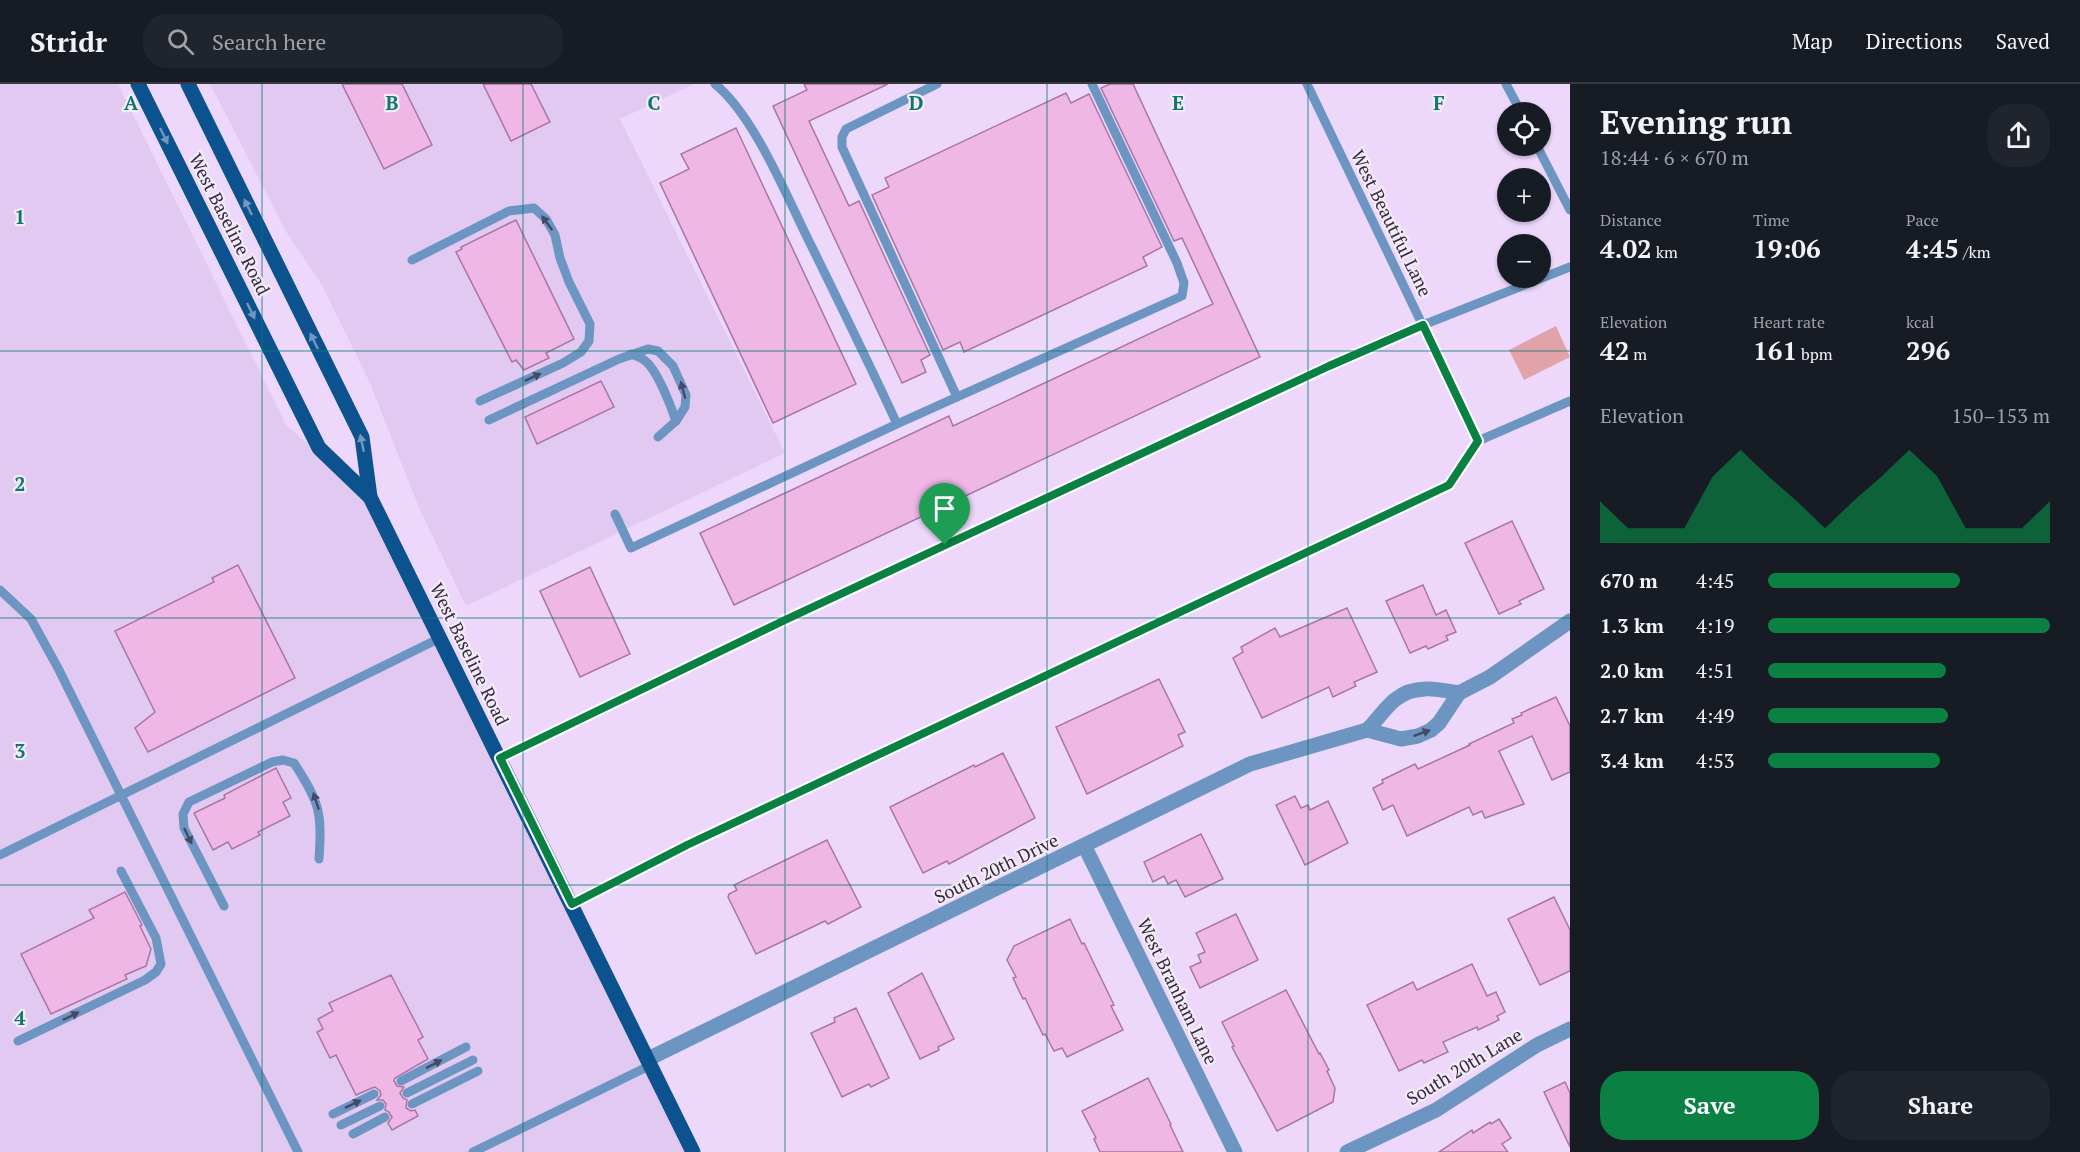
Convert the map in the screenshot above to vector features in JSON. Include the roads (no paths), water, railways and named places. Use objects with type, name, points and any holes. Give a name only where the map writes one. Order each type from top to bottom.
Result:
[{"type":"main road","name":"West Baseline Road","points":[[138,84],[319,448],[370,496]]},
{"type":"main road","name":"West Baseline Road","points":[[188,84],[362,437],[370,496],[693,1152]]},
{"type":"street","points":[[1459,693],[1436,688],[1417,689],[1396,698],[1367,730],[1401,739],[1418,736],[1431,730],[1439,723],[1459,693],[1490,677],[1570,621]]},
{"type":"street","name":"South 20th Drive","points":[[649,1062],[1250,764],[1367,730]]},
{"type":"street","name":"West Branham Lane","points":[[1084,847],[1235,1152]]},
{"type":"street","name":"South 20th Lane","points":[[1347,1152],[1436,1110],[1537,1045],[1570,1029]]},
{"type":"lane","points":[[715,84],[729,95],[741,112],[774,170],[897,424]]},
{"type":"lane","points":[[937,84],[846,129],[842,137],[842,147],[957,398]]},
{"type":"lane","points":[[615,513],[631,549],[897,424],[1182,296],[1184,284],[1177,263],[1092,84]]},
{"type":"lane","name":"West Beautiful Lane","points":[[1307,84],[1478,441]]},
{"type":"lane","points":[[1506,84],[1516,102]]},
{"type":"lane","points":[[1542,156],[1570,210]]},
{"type":"lane","points":[[412,260],[509,211],[534,208],[546,219],[555,235],[569,282],[590,324],[589,341],[581,352],[563,363],[480,401]]},
{"type":"lane","points":[[500,758],[796,615],[1329,366],[1423,325],[1570,267]]},
{"type":"lane","points":[[489,420],[629,354],[648,349],[658,351],[673,366],[686,395],[685,407],[676,421],[658,437]]},
{"type":"lane","points":[[629,354],[642,357],[649,363],[676,421]]},
{"type":"lane","points":[[572,904],[687,845],[1449,485],[1478,441],[1570,401]]},
{"type":"lane","points":[[0,590],[31,619],[298,1152]]},
{"type":"lane","points":[[0,855],[440,638]]},
{"type":"lane","points":[[225,906],[184,828],[183,814],[189,802],[272,762],[283,760],[294,763],[313,791],[318,807],[322,824],[320,859]]},
{"type":"lane","points":[[18,1041],[145,980],[156,972],[161,964],[156,938],[121,871]]},
{"type":"lane","points":[[400,1081],[466,1047]]},
{"type":"lane","points":[[407,1093],[473,1060]]},
{"type":"lane","points":[[472,1152],[649,1062]]},
{"type":"lane","points":[[412,1104],[478,1071]]},
{"type":"lane","points":[[333,1114],[374,1094]]},
{"type":"lane","points":[[341,1125],[380,1106]]},
{"type":"lane","points":[[353,1134],[386,1117]]}]
